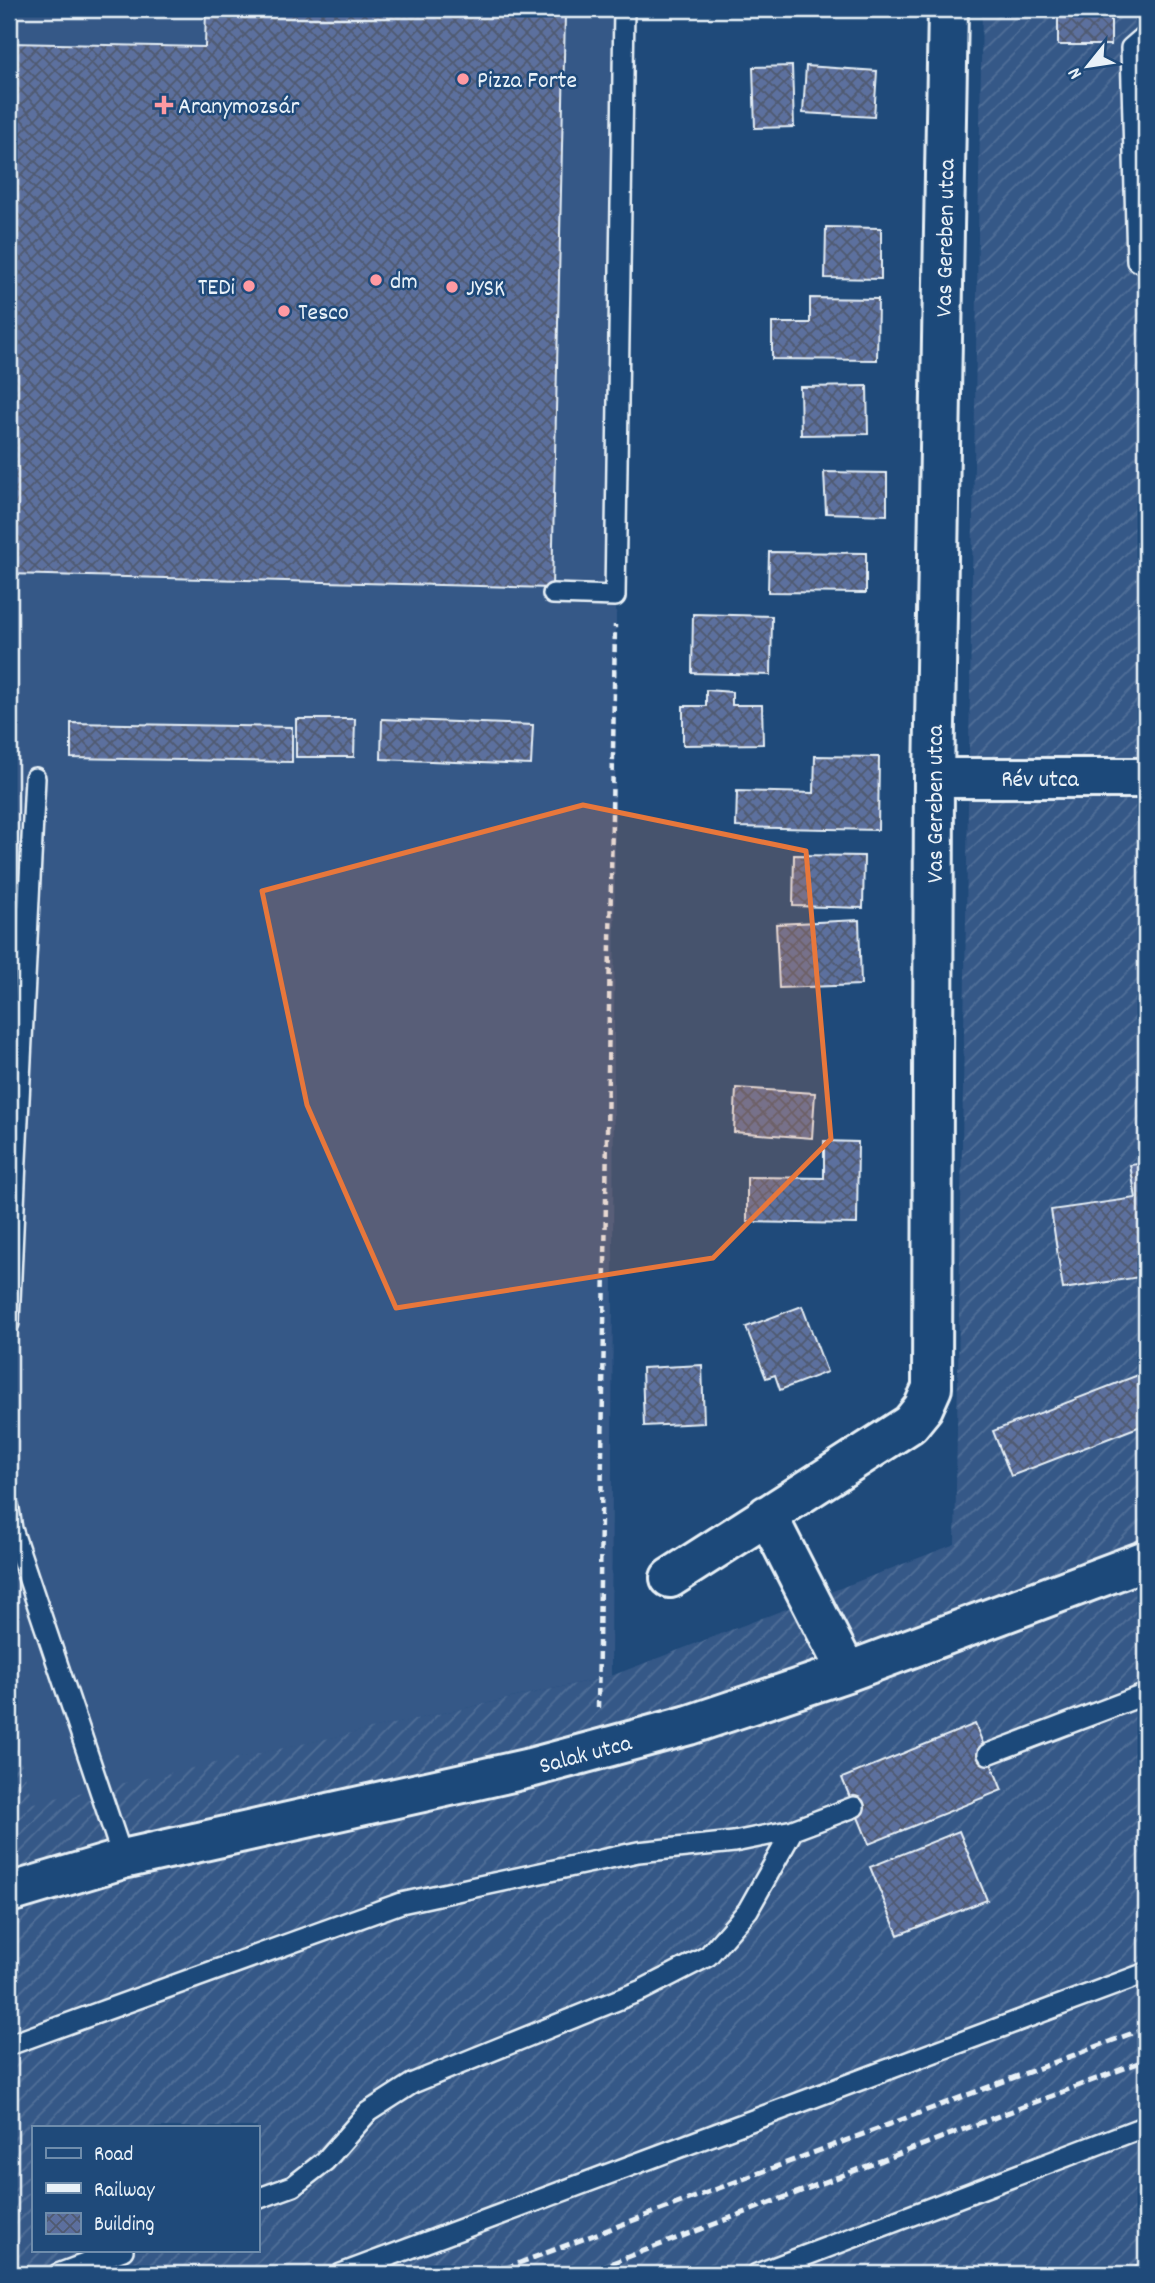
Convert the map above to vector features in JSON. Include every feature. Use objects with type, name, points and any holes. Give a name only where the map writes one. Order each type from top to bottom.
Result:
[{"type":"street","name":"Vas Gereben utca","points":[[670,1577],[910,1424],[923,1408],[932,1388],[933,778],[948,9]]},
{"type":"street","name":"Rév utca","points":[[933,778],[1146,778]]},
{"type":"street","points":[[767,1515],[847,1672]]},
{"type":"street","name":"Salak utca","points":[[9,1893],[122,1859],[597,1751],[689,1725],[847,1672],[1146,1560]]},
{"type":"lane","points":[[553,594],[615,596],[624,9]]},
{"type":"lane","points":[[1138,261],[1131,48],[1146,35]]},
{"type":"lane","points":[[9,1323],[12,1160],[35,778]]},
{"type":"lane","points":[[9,1509],[12,1529],[122,1859]]},
{"type":"lane","points":[[988,1754],[1146,1694]]},
{"type":"lane","points":[[9,2045],[401,1903],[638,1852],[734,1842],[793,1830],[854,1807]]},
{"type":"lane","points":[[259,2198],[293,2186],[325,2161],[368,2112],[413,2082],[642,1990],[708,1956],[748,1910],[793,1830]]},
{"type":"lane","points":[[341,2274],[1146,1973]]},
{"type":"lane","points":[[757,2274],[1146,2126]]},
{"type":"lane","points":[[58,2274],[118,2252]]},
{"type":"path","points":[[597,1751],[615,596]]},
{"type":"highlighted area","points":[[583,805],[806,851],[831,1139],[713,1258],[396,1308],[307,1105],[262,891]]},
{"type":"shaded area","points":[[9,9],[619,9],[611,1676],[33,1804],[9,1719]]},
{"type":"shaded area","points":[[982,9],[1146,9],[1146,2274],[9,2274],[9,1719],[33,1803],[611,1676],[955,1544]]},
{"type":"building","name":"Tesco","points":[[206,9],[362,9],[565,14],[552,588],[9,574],[9,43],[205,47]]},
{"type":"building","points":[[1058,9],[1111,9],[1111,45],[1058,45]]},
{"type":"building","points":[[792,66],[794,127],[755,128],[753,67]]},
{"type":"building","points":[[806,66],[877,71],[874,117],[803,113]]},
{"type":"building","points":[[826,227],[881,228],[881,279],[825,278]]},
{"type":"building","points":[[810,298],[878,299],[877,360],[772,359],[772,323],[810,323]]},
{"type":"building","points":[[867,386],[868,434],[801,435],[800,387]]},
{"type":"building","points":[[824,472],[887,473],[887,515],[826,513]]},
{"type":"building","points":[[769,552],[866,553],[866,593],[768,592]]},
{"type":"building","points":[[693,614],[772,616],[771,675],[692,673]]},
{"type":"building","points":[[706,690],[732,692],[732,705],[762,705],[763,744],[683,745],[683,706],[706,706]]},
{"type":"building","points":[[296,719],[355,719],[354,757],[296,757]]},
{"type":"building","points":[[382,719],[533,725],[531,765],[381,759]]},
{"type":"building","points":[[71,723],[292,727],[292,762],[71,758]]},
{"type":"building","points":[[815,756],[879,757],[878,830],[736,827],[737,791],[814,793]]},
{"type":"building","points":[[794,855],[864,856],[863,908],[793,906]]},
{"type":"building","points":[[859,920],[861,985],[779,988],[776,924]]},
{"type":"building","points":[[736,1088],[815,1093],[812,1138],[734,1132]]},
{"type":"building","points":[[824,1141],[858,1142],[857,1224],[747,1222],[747,1177],[824,1178]]},
{"type":"building","points":[[1146,1163],[1146,1276],[1063,1289],[1051,1210],[1136,1198],[1130,1165]]},
{"type":"building","points":[[802,1306],[827,1372],[780,1390],[775,1375],[766,1378],[746,1327]]},
{"type":"building","points":[[702,1365],[704,1423],[644,1426],[642,1368]]},
{"type":"building","points":[[1146,1372],[1146,1424],[1011,1476],[993,1431]]},
{"type":"building","points":[[975,1724],[1002,1790],[869,1844],[842,1778]]},
{"type":"building","points":[[959,1831],[987,1900],[898,1935],[870,1867]]},
{"type":"railway","points":[[490,2274],[1146,2028]]},
{"type":"railway","points":[[583,2274],[1146,2060]]},
{"type":"place","name":"Pizza Forte","points":[[463,79]]},
{"type":"place","name":"Aranymozsár","points":[[164,105]]},
{"type":"place","name":"dm","points":[[376,280]]},
{"type":"place","name":"TEDi","points":[[249,286]]},
{"type":"place","name":"JYSK","points":[[452,287]]},
{"type":"place","name":"Tesco","points":[[284,311]]}]
